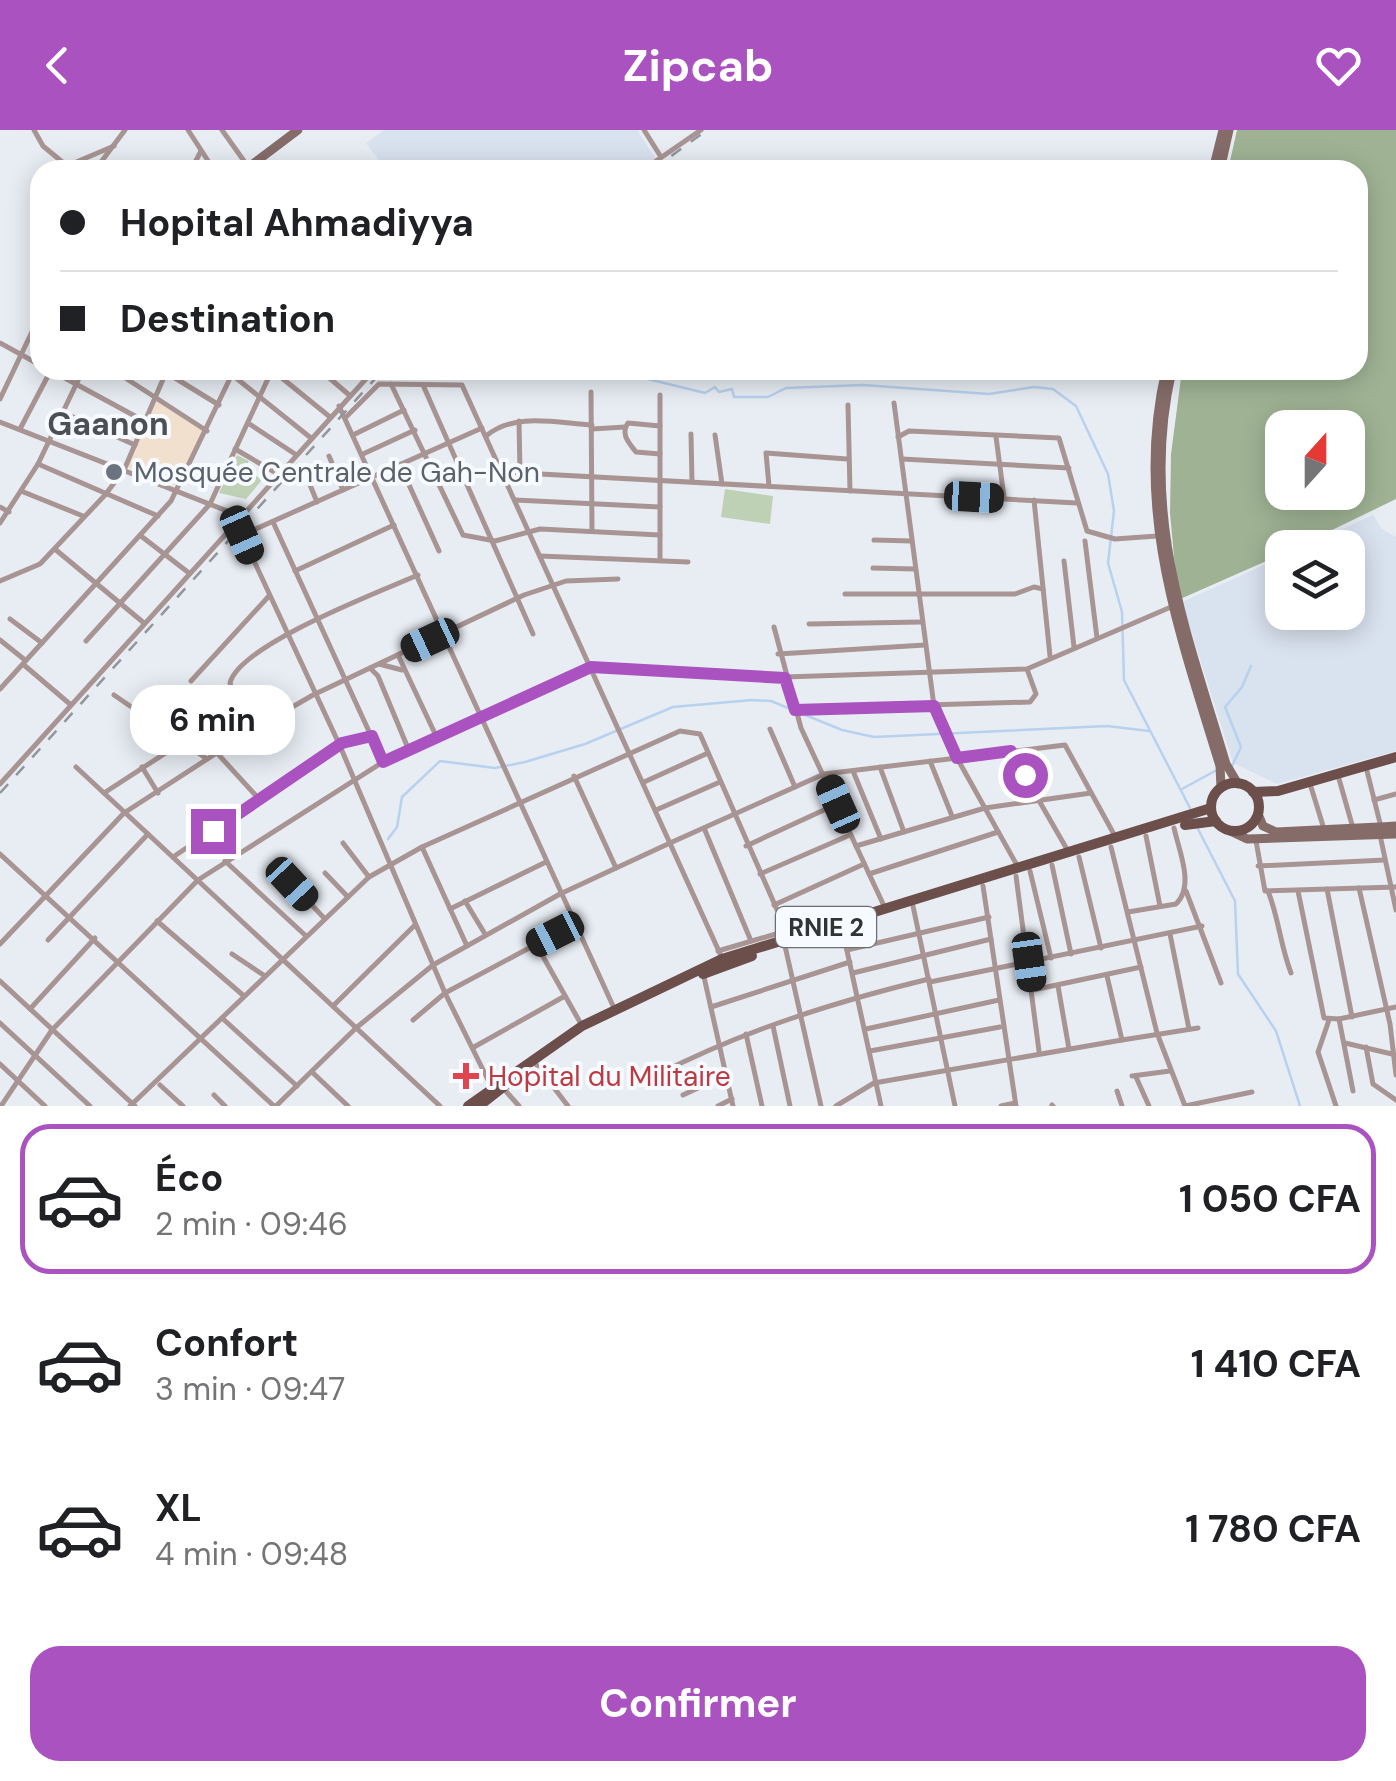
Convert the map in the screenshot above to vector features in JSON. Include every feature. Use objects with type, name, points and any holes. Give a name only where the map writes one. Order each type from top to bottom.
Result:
[{"type":"main road","points":[[258,160],[298,130]]},
{"type":"main road","points":[[1218,160],[1226,130]]},
{"type":"main road","points":[[1167,380],[1153,457],[1156,536],[1171,607],[1220,766],[1220,788],[1211,808],[1220,825],[1236,836],[1256,838],[1396,826]]},
{"type":"main road","points":[[1168,380],[1160,464],[1166,555],[1226,764],[1238,784],[1253,792],[1278,791],[1396,760]]},
{"type":"main road","points":[[1258,810],[1311,787],[1396,760]]},
{"type":"main road","points":[[1220,788],[1238,784]]},
{"type":"main road","points":[[1253,792],[1263,826],[1276,832],[1353,828],[1396,834]]},
{"type":"main road","name":"RNIE 2","points":[[787,938],[842,928],[983,886],[1211,808]]},
{"type":"main road","name":"RNIE 2","points":[[1114,843],[1174,828],[1245,828],[1258,810]]},
{"type":"main road","name":"RNIE 2","points":[[479,1106],[497,1087],[582,1026],[721,958],[1074,855]]},
{"type":"main road","name":"RNIE 2","points":[[468,1106],[624,1010],[703,974],[721,958]]},
{"type":"street","points":[[34,130],[43,146],[60,160]]},
{"type":"street","points":[[103,160],[126,130]]},
{"type":"street","points":[[188,130],[207,160]]},
{"type":"street","points":[[222,130],[241,160]]},
{"type":"street","points":[[644,130],[661,158]]},
{"type":"street","points":[[658,160],[701,130]]},
{"type":"street","points":[[85,160],[114,146]]},
{"type":"street","points":[[196,160],[201,151]]},
{"type":"street","points":[[0,399],[30,336]]},
{"type":"street","points":[[0,343],[30,360]]},
{"type":"street","points":[[20,430],[46,380]]},
{"type":"street","points":[[69,380],[146,422]]},
{"type":"street","points":[[0,523],[38,464],[78,380]]},
{"type":"street","points":[[129,380],[207,430]]},
{"type":"street","points":[[0,581],[40,564],[105,495],[124,470],[162,380]]},
{"type":"street","points":[[179,380],[219,406]]},
{"type":"street","points":[[1,686],[178,492],[227,380]]},
{"type":"street","points":[[240,380],[310,438]]},
{"type":"street","points":[[86,641],[210,504],[268,380]]},
{"type":"street","points":[[285,380],[330,416]]},
{"type":"street","points":[[332,380],[349,394]]},
{"type":"street","points":[[0,784],[362,380]]},
{"type":"street","points":[[346,418],[379,384],[462,385],[721,958],[751,941],[787,938]]},
{"type":"street","points":[[391,384],[460,532],[492,540],[528,530],[660,535]]},
{"type":"street","points":[[423,385],[534,634]]},
{"type":"street","points":[[592,392],[592,532]]},
{"type":"street","points":[[660,396],[660,560]]},
{"type":"street","points":[[894,403],[934,706],[957,758],[1021,872],[1050,958]]},
{"type":"street","points":[[848,404],[850,490]]},
{"type":"street","points":[[339,406],[614,1008]]},
{"type":"street","points":[[353,435],[404,410]]},
{"type":"street","points":[[62,412],[136,445]]},
{"type":"street","points":[[486,436],[499,424],[519,421],[592,427],[625,427],[628,423],[660,426]]},
{"type":"street","points":[[519,421],[520,473]]},
{"type":"street","points":[[0,422],[240,516]]},
{"type":"street","points":[[248,423],[295,455]]},
{"type":"street","points":[[625,427],[625,436],[636,452],[660,454]]},
{"type":"street","points":[[482,428],[242,535],[313,695],[340,746],[446,993],[497,1087],[519,1106]]},
{"type":"street","points":[[362,454],[415,430]]},
{"type":"street","points":[[898,437],[908,430],[1059,438],[1083,527],[1097,537],[1156,536]]},
{"type":"street","points":[[691,434],[692,482]]},
{"type":"street","points":[[715,434],[722,484]]},
{"type":"street","points":[[996,437],[1004,499]]},
{"type":"street","points":[[235,450],[278,474]]},
{"type":"street","points":[[770,486],[766,453],[847,458]]},
{"type":"street","points":[[328,456],[343,490]]},
{"type":"street","points":[[901,459],[1069,468]]},
{"type":"street","points":[[38,464],[158,516]]},
{"type":"street","points":[[400,465],[439,551]]},
{"type":"street","points":[[304,470],[317,502]]},
{"type":"street","points":[[502,472],[1077,503]]},
{"type":"street","points":[[21,490],[84,516]]},
{"type":"street","points":[[515,500],[660,507]]},
{"type":"street","points":[[1034,500],[1050,657]]},
{"type":"street","points":[[0,507],[9,512]]},
{"type":"street","points":[[273,522],[348,678],[383,762]]},
{"type":"street","points":[[296,571],[394,524]]},
{"type":"street","points":[[141,536],[189,573]]},
{"type":"street","points":[[874,540],[912,541]]},
{"type":"street","points":[[1085,542],[1097,638]]},
{"type":"street","points":[[56,550],[144,623]]},
{"type":"street","points":[[540,556],[688,562]]},
{"type":"street","points":[[1064,560],[1074,647]]},
{"type":"street","points":[[873,568],[915,569]]},
{"type":"street","points":[[247,733],[230,682],[238,663],[286,635],[418,575]]},
{"type":"street","points":[[0,944],[124,813],[247,733],[313,695],[518,598],[594,577],[618,579]]},
{"type":"street","points":[[845,594],[1015,594],[1034,587],[1043,590]]},
{"type":"street","points":[[191,681],[269,596]]},
{"type":"street","points":[[1,1106],[52,1030],[198,880],[351,779],[591,667],[785,678],[1028,669],[1171,607]]},
{"type":"street","points":[[10,619],[42,643]]},
{"type":"street","points":[[809,624],[922,622]]},
{"type":"street","points":[[774,627],[795,710],[884,908]]},
{"type":"street","points":[[0,640],[71,705]]},
{"type":"street","points":[[778,654],[926,645]]},
{"type":"street","points":[[398,655],[438,740]]},
{"type":"street","points":[[379,664],[404,671]]},
{"type":"street","points":[[370,668],[378,676],[410,753]]},
{"type":"street","points":[[795,710],[1030,702],[1036,694],[1028,669]]},
{"type":"street","points":[[114,695],[207,759]]},
{"type":"street","points":[[104,793],[238,706]]},
{"type":"street","points":[[770,728],[795,786]]},
{"type":"street","points":[[0,981],[132,1105],[369,876],[519,801],[690,729],[700,734],[787,938],[821,1106]]},
{"type":"street","points":[[172,857],[340,746],[372,736]]},
{"type":"street","points":[[0,854],[275,1106],[356,1028],[433,964],[560,894],[670,843],[824,774],[1064,745],[1114,843],[1158,1033],[1185,1106],[1252,1092]]},
{"type":"street","points":[[1011,751],[1074,855],[1101,948]]},
{"type":"street","points":[[217,753],[259,800]]},
{"type":"street","points":[[644,782],[708,753]]},
{"type":"street","points":[[930,762],[952,816]]},
{"type":"street","points":[[76,767],[440,1106]]},
{"type":"street","points":[[142,767],[158,793]]},
{"type":"street","points":[[880,767],[904,832]]},
{"type":"street","points":[[853,770],[881,839]]},
{"type":"street","points":[[1367,771],[1396,910]]},
{"type":"street","points":[[574,776],[616,868]]},
{"type":"street","points":[[1339,779],[1353,828]]},
{"type":"street","points":[[656,810],[720,782]]},
{"type":"street","points":[[1311,787],[1324,828]]},
{"type":"street","points":[[856,846],[985,808],[1091,793]]},
{"type":"street","points":[[1374,800],[1396,794]]},
{"type":"street","points":[[746,846],[838,804]]},
{"type":"street","points":[[704,828],[751,941]]},
{"type":"street","points":[[1174,828],[1186,891],[1220,983]]},
{"type":"street","points":[[869,874],[998,832]]},
{"type":"street","points":[[48,940],[148,834]]},
{"type":"street","points":[[760,874],[850,834]]},
{"type":"street","points":[[1146,836],[1160,906]]},
{"type":"street","points":[[1256,838],[1258,866],[1281,922],[1279,932],[1291,973]]},
{"type":"street","points":[[343,844],[369,876]]},
{"type":"street","points":[[422,847],[467,946]]},
{"type":"street","points":[[1258,866],[1384,860]]},
{"type":"street","points":[[226,861],[306,936]]},
{"type":"street","points":[[450,909],[546,862]]},
{"type":"street","points":[[774,905],[864,864]]},
{"type":"street","points":[[1052,864],[1071,954]]},
{"type":"street","points":[[1021,872],[1039,1052]]},
{"type":"street","points":[[325,873],[348,897]]},
{"type":"street","points":[[292,884],[325,919]]},
{"type":"street","points":[[983,886],[1015,1104],[1001,1106]]},
{"type":"street","points":[[1268,891],[1393,887]]},
{"type":"street","points":[[1359,888],[1396,1075]]},
{"type":"street","points":[[1326,890],[1352,1016]]},
{"type":"street","points":[[1128,912],[1176,904],[1186,891]]},
{"type":"street","points":[[1298,891],[1324,1018],[1340,1019],[1396,1007]]},
{"type":"street","points":[[466,900],[485,934]]},
{"type":"street","points":[[913,906],[956,1106]]},
{"type":"street","points":[[847,950],[989,917]]},
{"type":"street","points":[[157,921],[244,996]]},
{"type":"street","points":[[413,1020],[446,993],[574,924]]},
{"type":"street","points":[[332,1006],[415,925]]},
{"type":"street","points":[[655,1076],[719,1043],[859,996],[1202,926]]},
{"type":"street","points":[[842,928],[881,1106]]},
{"type":"street","points":[[1170,934],[1189,1028]]},
{"type":"street","points":[[30,1009],[95,938]]},
{"type":"street","points":[[853,973],[991,940]]},
{"type":"street","points":[[536,944],[582,1026]]},
{"type":"street","points":[[232,954],[265,976]]},
{"type":"street","points":[[711,1007],[850,962]]},
{"type":"street","points":[[1033,990],[1141,968]]},
{"type":"street","points":[[703,974],[732,1103],[718,1106]]},
{"type":"street","points":[[1108,976],[1122,1040]]},
{"type":"street","points":[[1058,986],[1070,1049]]},
{"type":"street","points":[[474,1046],[565,996]]},
{"type":"street","points":[[866,1029],[999,1000]]},
{"type":"street","points":[[222,1018],[297,1086]]},
{"type":"street","points":[[1340,1019],[1353,1091]]},
{"type":"street","points":[[1329,1020],[1318,1052],[1336,1106]]},
{"type":"street","points":[[0,1023],[90,1106]]},
{"type":"street","points":[[773,1024],[790,1106]]},
{"type":"street","points":[[870,1051],[1001,1027]]},
{"type":"street","points":[[836,1106],[874,1083],[1198,1028]]},
{"type":"street","points":[[746,1034],[762,1106]]},
{"type":"street","points":[[1345,1043],[1392,1054]]},
{"type":"street","points":[[1366,1048],[1373,1084],[1396,1100]]},
{"type":"street","points":[[535,1063],[568,1106]]},
{"type":"street","points":[[0,1064],[45,1106]]},
{"type":"street","points":[[1150,1106],[1134,1076],[1170,1071]]},
{"type":"street","points":[[312,1072],[342,1104]]},
{"type":"street","points":[[683,1095],[726,1074]]},
{"type":"street","points":[[160,1085],[183,1106]]},
{"type":"street","points":[[1117,1091],[1122,1106]]},
{"type":"street","points":[[214,1095],[226,1106]]},
{"type":"shaded area","points":[[384,130],[637,130],[655,158],[379,160],[366,143]]},
{"type":"shaded area","points":[[157,401],[204,432],[177,486],[127,467]]},
{"type":"shaded area","points":[[1373,515],[1382,529],[1396,537],[1396,751],[1277,784],[1233,763],[1182,602],[1265,565],[1265,630],[1365,630],[1365,530],[1341,530]]},
{"type":"green space","points":[[1237,130],[1396,130],[1396,499],[1332,530],[1265,530],[1265,562],[1178,600],[1170,513],[1171,454],[1181,380],[1368,380],[1368,160],[1230,160]]},
{"type":"green space","points":[[237,455],[249,461],[245,468],[262,480],[246,499],[219,493]]},
{"type":"green space","points":[[725,489],[773,496],[770,524],[721,517]]},
{"type":"waterway","points":[[652,380],[705,393],[715,387],[719,392],[732,389],[734,397],[768,397],[786,388],[863,385],[989,394],[1034,387],[1053,389],[1076,406],[1108,474],[1114,511],[1108,563],[1122,612],[1124,680],[1190,808]]},
{"type":"waterway","points":[[1232,766],[1241,747],[1225,707],[1242,687],[1251,666]]},
{"type":"waterway","points":[[388,839],[397,827],[402,797],[440,761],[495,768],[525,762],[585,744],[673,707],[771,701],[842,730],[874,737],[1107,726],[1149,731]]},
{"type":"waterway","points":[[1182,789],[1215,771]]},
{"type":"waterway","points":[[1198,829],[1235,901],[1238,974],[1276,1031],[1300,1106]]},
{"type":"railway","points":[[666,160],[707,130]]},
{"type":"railway","points":[[0,793],[374,380]]},
{"type":"place","name":"Mosquée Centrale de Gah-Non","points":[[114,472]]},
{"type":"place","name":"Hopital du Militaire","points":[[466,1076]]},
{"type":"district","name":"Gaanon","points":[[108,424]]},
{"type":"route","points":[[213,831],[310,769],[342,743],[372,736],[383,762],[483,720],[591,667],[785,678],[795,710],[934,706],[957,758],[1011,751],[1025,775]]}]
